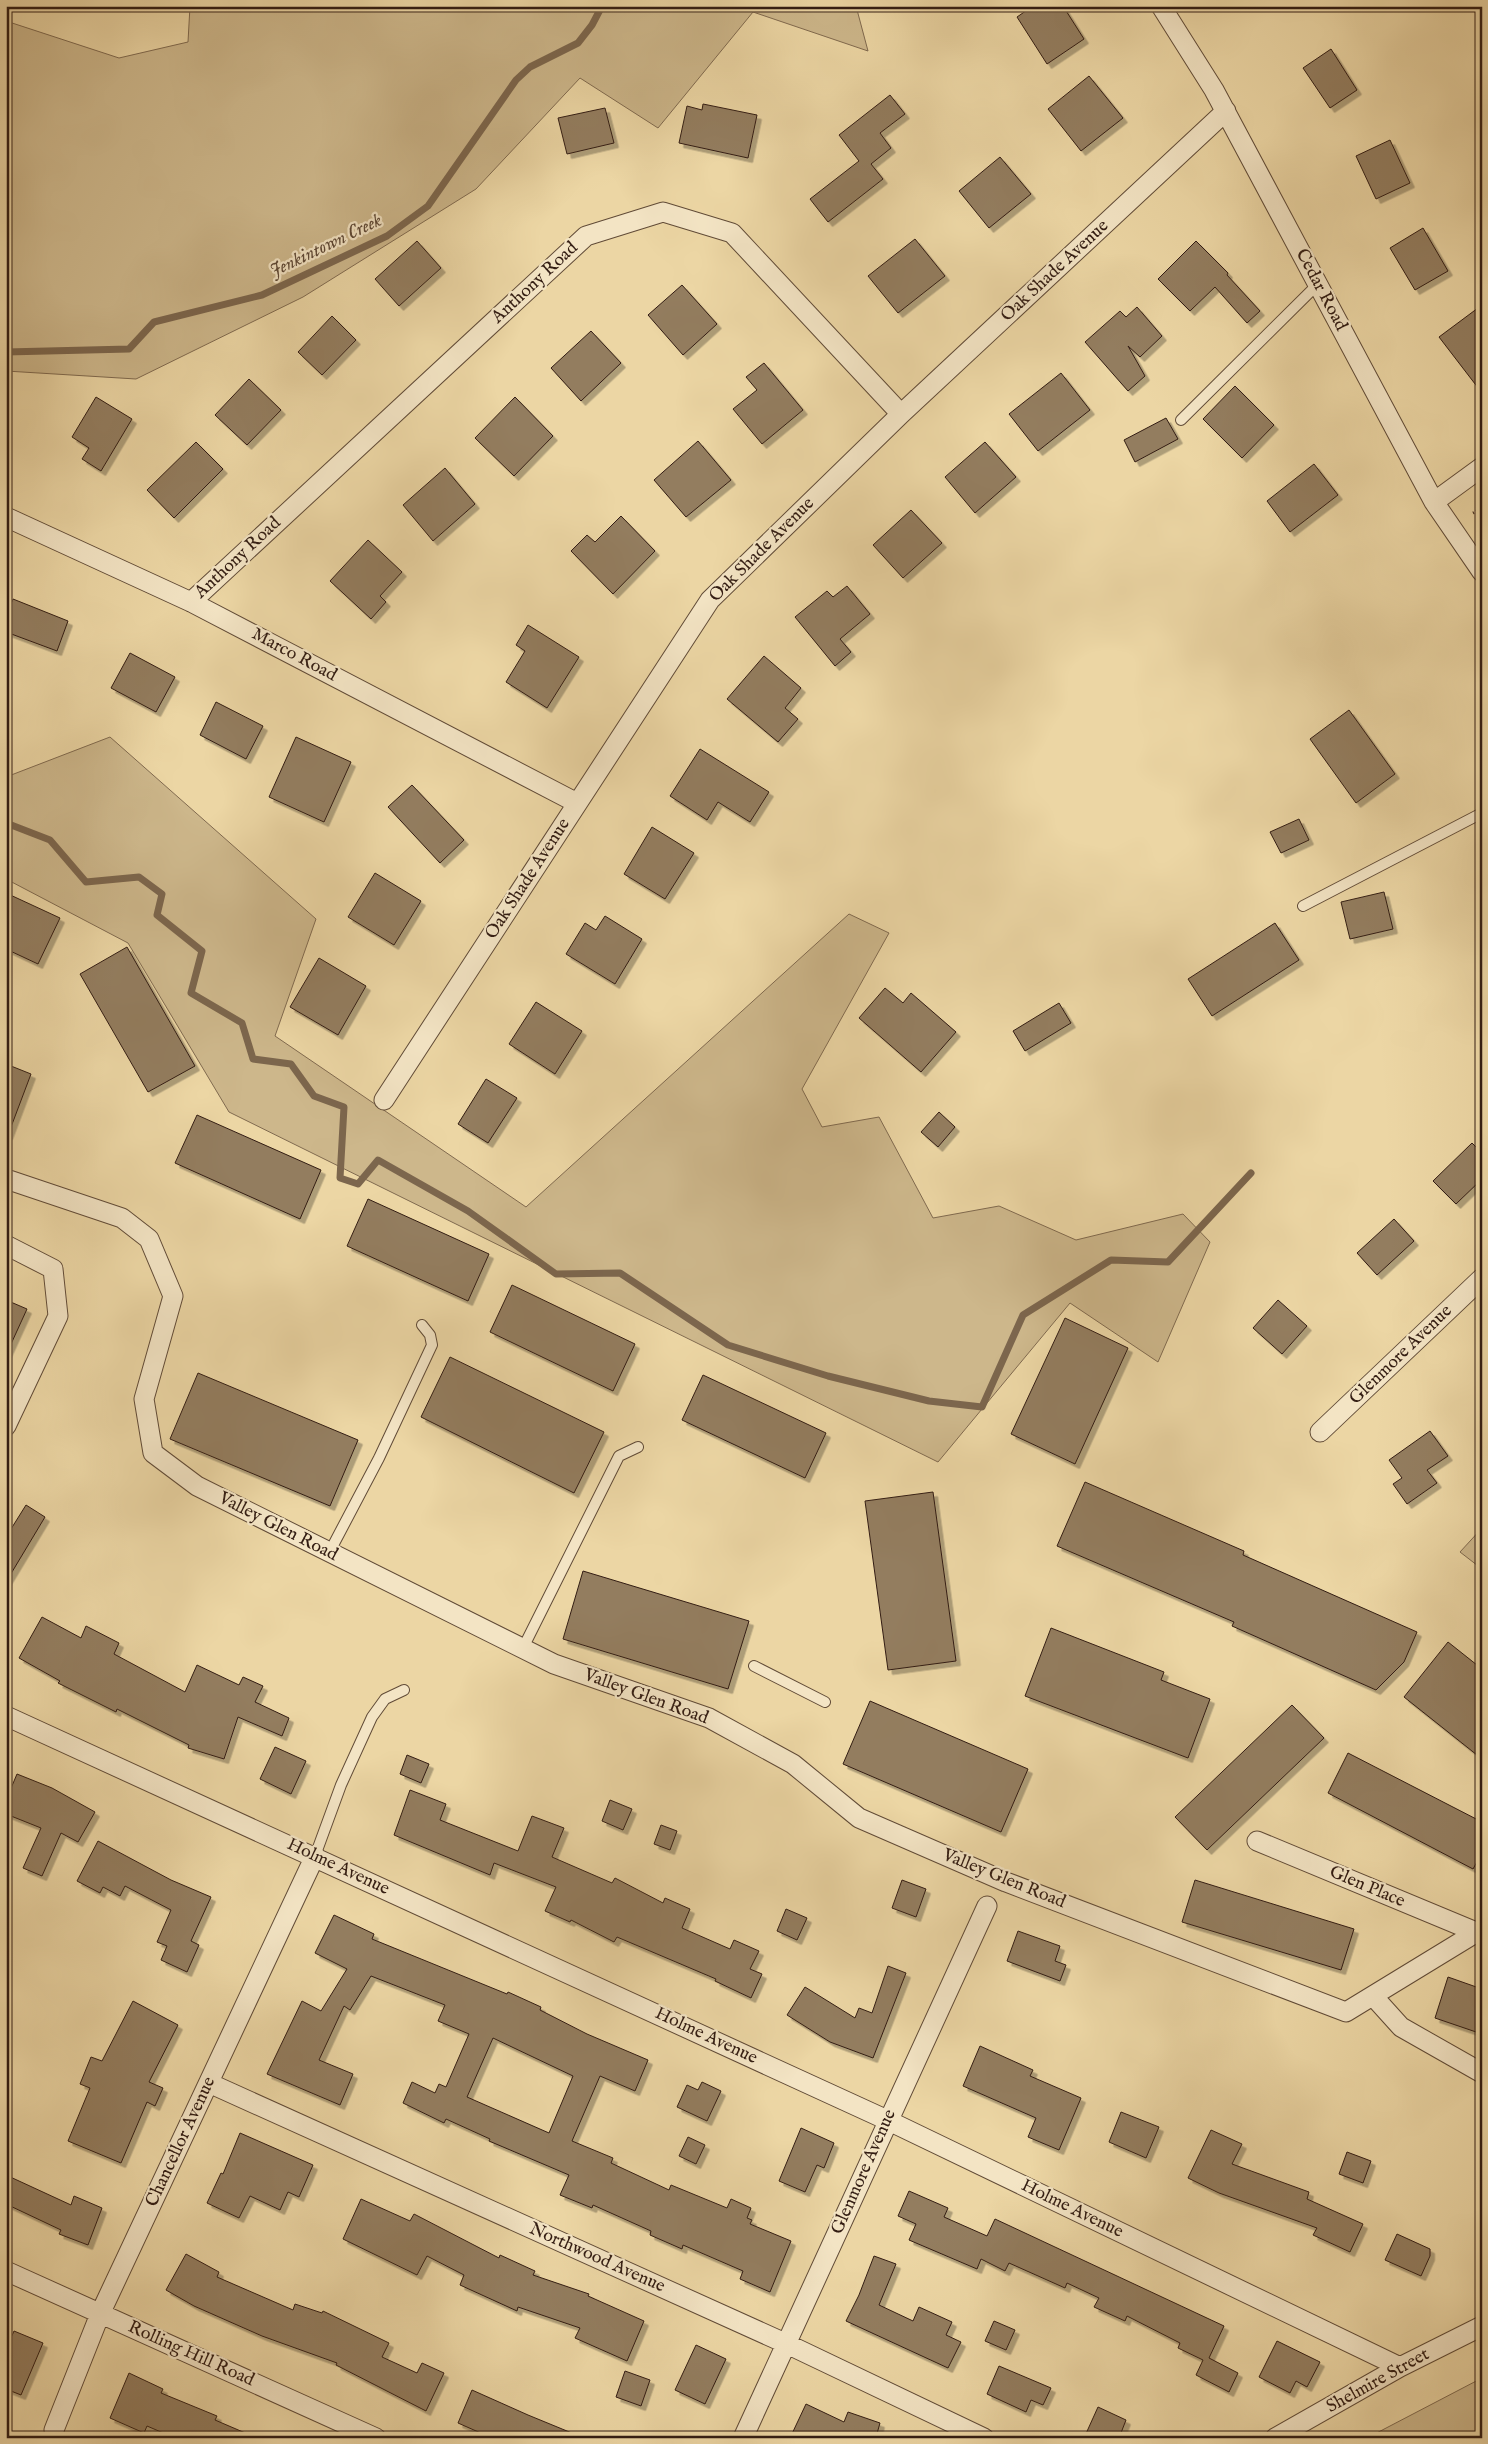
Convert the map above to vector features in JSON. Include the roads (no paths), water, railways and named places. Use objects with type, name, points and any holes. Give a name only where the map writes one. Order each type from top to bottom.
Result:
[{"type":"street","name":"Cedar Road","points":[[1161,6],[1226,111],[1434,502],[1482,572]]},
{"type":"street","name":"Oak Shade Avenue","points":[[384,1100],[710,600],[902,414],[1226,111]]},
{"type":"street","name":"Anthony Road","points":[[191,602],[586,236],[662,212],[732,233],[902,414]]},
{"type":"street","points":[[1434,502],[1482,467]]},
{"type":"street","name":"Marco Road","points":[[6,517],[191,602],[577,803]]},
{"type":"street","name":"Valley Glen Road","points":[[6,1178],[122,1218],[149,1240],[173,1296],[144,1399],[153,1453],[196,1486],[554,1664],[709,1718],[793,1764],[859,1818],[1006,1882],[1346,2012],[1479,1930]]},
{"type":"street","points":[[6,1245],[53,1269],[58,1316],[6,1426]]},
{"type":"street","name":"Glenmore Avenue","points":[[1320,1432],[1482,1278]]},
{"type":"street","name":"Holme Avenue","points":[[6,1716],[315,1856],[887,2120],[1400,2367]]},
{"type":"street","name":"Glen Place","points":[[1257,1841],[1479,1930]]},
{"type":"street","name":"Chancellor Avenue","points":[[54,2430],[100,2314],[315,1856]]},
{"type":"street","name":"Glenmore Avenue","points":[[743,2438],[887,2120],[988,1906]]},
{"type":"street","points":[[1373,1996],[1401,2026],[1482,2073]]},
{"type":"street","name":"Northwood Avenue","points":[[209,2083],[787,2344],[984,2438]]},
{"type":"street","name":"Rolling Hill Road","points":[[6,2270],[376,2438]]},
{"type":"street","name":"Shelmire Street","points":[[1274,2438],[1400,2367],[1482,2326]]},
{"type":"lane","points":[[1181,420],[1318,284]]},
{"type":"lane","points":[[1303,906],[1482,813]]},
{"type":"lane","points":[[329,1553],[375,1466],[432,1345],[430,1335],[422,1325]]},
{"type":"lane","points":[[523,1648],[618,1456],[638,1446]]},
{"type":"lane","points":[[754,1666],[825,1702]]},
{"type":"lane","points":[[315,1856],[341,1785],[372,1717],[385,1699],[404,1690]]},
{"type":"waterway","name":"Jenkintown Creek","points":[[6,352],[129,349],[154,322],[262,295],[387,236],[428,206],[516,80],[530,67],[578,43],[592,25],[602,6]]},
{"type":"waterway","points":[[6,823],[50,840],[86,882],[139,877],[162,894],[157,915],[202,951],[191,993],[242,1023],[253,1059],[291,1064],[314,1096],[344,1107],[340,1178],[358,1184],[378,1160],[468,1211],[556,1274],[620,1273],[728,1345],[828,1376],[929,1401],[982,1407],[1023,1315],[1111,1260],[1168,1262],[1251,1173]]}]
